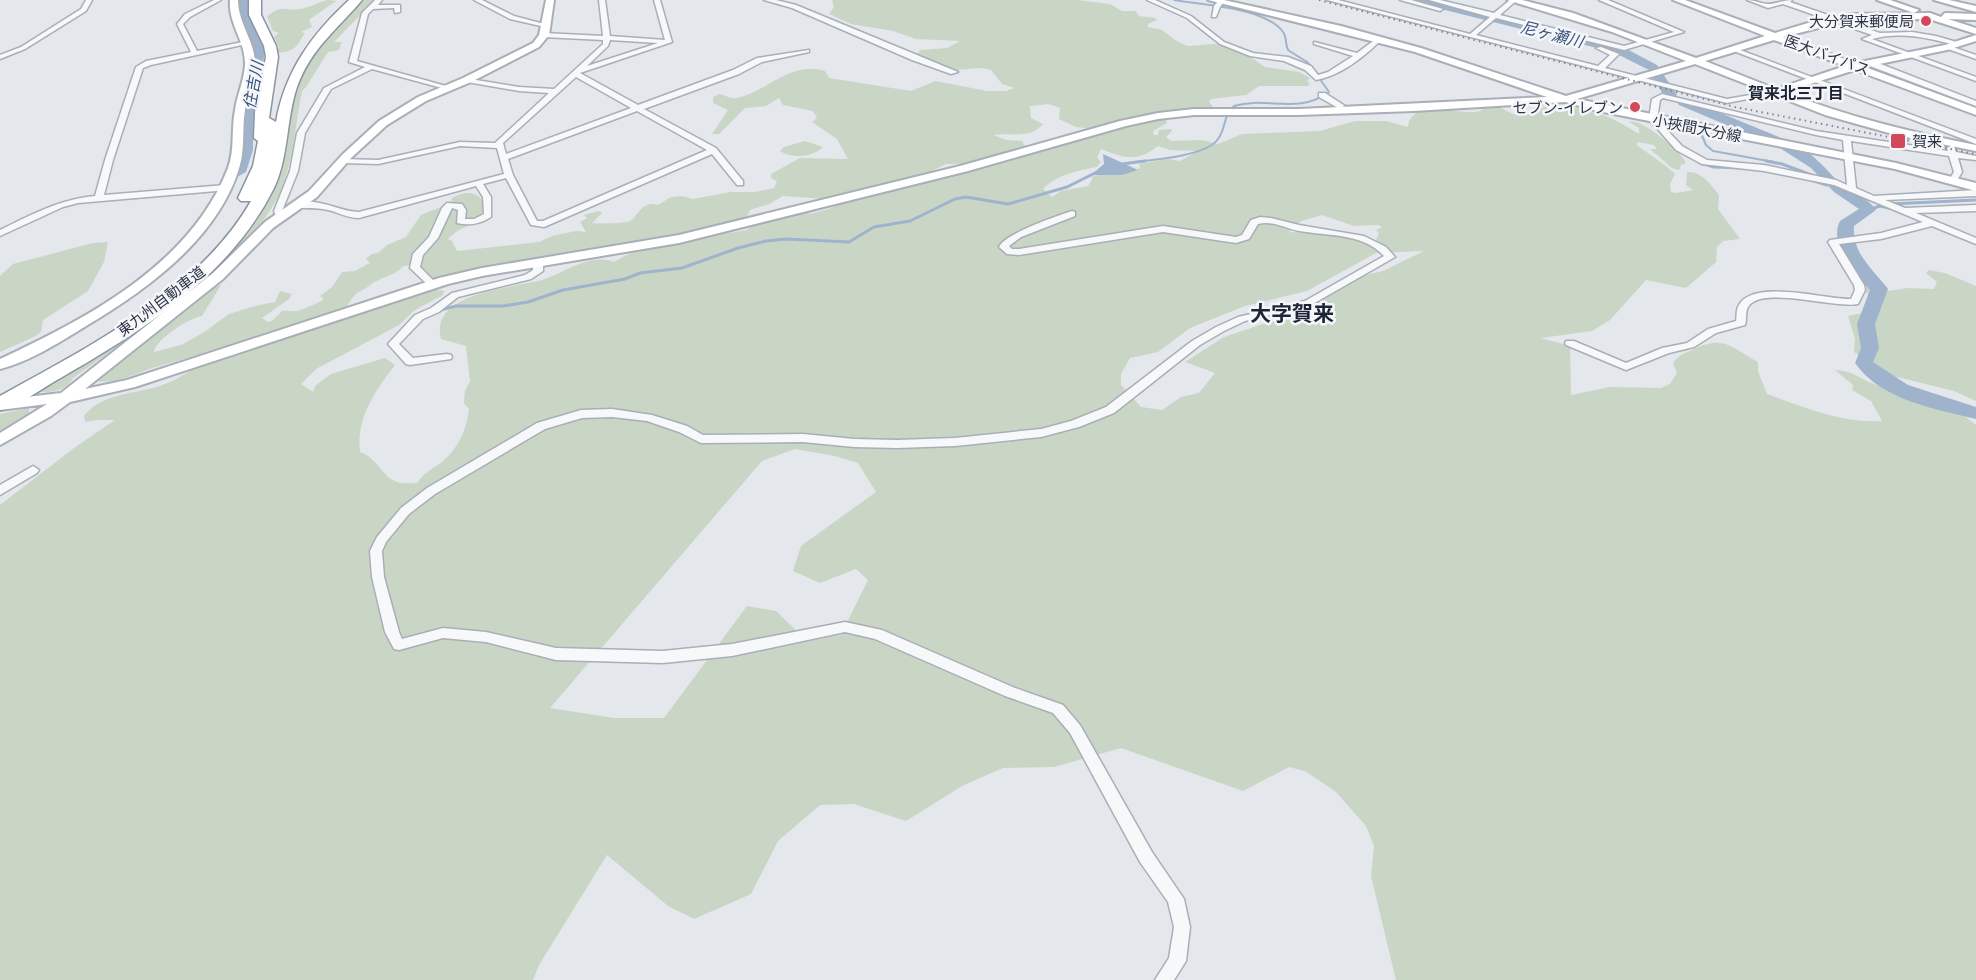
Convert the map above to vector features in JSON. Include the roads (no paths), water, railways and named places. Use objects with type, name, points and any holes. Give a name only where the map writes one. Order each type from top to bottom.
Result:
[{"type":"highway","points":[[255,0],[255,15],[270,46],[272,57],[262,112],[260,166]]},
{"type":"highway","name":"東九州自動車道","points":[[0,404],[173,282],[226,228],[253,185],[260,166],[274,101],[283,76],[312,32],[346,0]]},
{"type":"highway","name":"東九州自動車道","points":[[0,393],[41,376],[99,347],[168,299],[202,271],[244,226],[267,188],[273,172],[287,102],[296,74],[309,50],[356,0]]},
{"type":"street","points":[[0,57],[23,48],[84,10],[89,0]]},
{"type":"street","points":[[195,54],[180,24],[181,21],[188,14],[218,0]]},
{"type":"street","points":[[0,364],[78,324],[143,281],[192,237],[207,218],[225,188],[239,146],[239,113],[250,64],[248,43],[235,20],[234,0]]},
{"type":"street","points":[[379,0],[365,13],[354,63],[449,88]]},
{"type":"street","points":[[477,0],[512,18],[544,30],[607,38],[670,41]]},
{"type":"street","points":[[0,440],[30,424],[65,398],[218,276],[280,217],[316,191],[342,160],[387,120],[422,99],[529,49],[544,30],[550,0]]},
{"type":"street","points":[[602,0],[606,45],[573,73],[502,141],[500,146],[509,175],[534,223],[539,225],[713,150]]},
{"type":"street","points":[[657,0],[670,41]]},
{"type":"street","points":[[767,0],[787,2],[915,58],[954,72]]},
{"type":"street","points":[[1150,0],[1189,17],[1222,43],[1252,55],[1289,60],[1308,68],[1319,78],[1378,40]]},
{"type":"street","points":[[1403,0],[1624,48],[1680,30],[1602,0]]},
{"type":"street","points":[[1432,0],[1614,53],[1599,69]]},
{"type":"street","points":[[1471,36],[1513,0],[1577,17],[1773,93],[1848,119],[1976,158]]},
{"type":"street","name":"医大バイパス","points":[[1677,0],[1864,65],[1976,108]]},
{"type":"street","name":"医大バイパス","points":[[1686,0],[1778,35]]},
{"type":"street","points":[[1750,0],[1768,6],[1787,1],[1878,34],[1934,36],[1958,44]]},
{"type":"street","points":[[1881,0],[1976,32]]},
{"type":"street","points":[[1938,0],[1976,9]]},
{"type":"street","points":[[1336,1],[1599,69],[1650,78],[1664,86],[1730,101],[1773,93],[1864,65],[1947,47],[1976,38]]},
{"type":"street","points":[[1214,16],[1217,3]]},
{"type":"street","name":"小挾間大分線","points":[[1217,3],[1378,40],[1456,61],[1564,99],[1653,119],[1848,156],[1976,187]]},
{"type":"street","points":[[371,7],[398,6],[397,12]]},
{"type":"street","points":[[0,404],[65,398],[150,378],[432,284],[482,272],[679,239],[973,167],[1124,123],[1158,116],[1194,112],[1367,110],[1564,99],[1650,78],[1695,61],[1834,19],[1868,16],[1976,17]]},
{"type":"street","points":[[1878,34],[1864,39],[1976,79]]},
{"type":"street","points":[[573,73],[670,41]]},
{"type":"street","points":[[99,197],[140,67],[248,43]]},
{"type":"street","points":[[1316,43],[1358,55]]},
{"type":"street","points":[[1947,47],[1976,57]]},
{"type":"street","points":[[1733,49],[1976,142]]},
{"type":"street","points":[[503,158],[751,66],[760,60],[807,51]]},
{"type":"street","points":[[280,217],[278,211],[294,171],[303,129],[328,88],[371,67]]},
{"type":"street","points":[[573,73],[713,150],[740,183]]},
{"type":"street","points":[[466,80],[519,89],[555,91]]},
{"type":"street","points":[[1322,95],[1341,106]]},
{"type":"street","points":[[1976,148],[1952,149],[1847,139],[1662,96],[1656,99],[1653,119],[1678,148],[1704,162],[1758,167],[1836,183],[1976,241]]},
{"type":"street","points":[[1847,139],[1852,189]]},
{"type":"street","points":[[342,160],[383,162],[460,144],[500,146]]},
{"type":"street","points":[[1952,149],[1958,172],[1953,180]]},
{"type":"street","points":[[298,205],[325,206],[350,215],[359,214],[509,175]]},
{"type":"street","points":[[432,284],[415,268],[418,254],[433,238],[446,208],[450,205],[459,206],[462,210],[460,221],[480,220],[488,215],[487,196],[478,183]]},
{"type":"street","points":[[0,233],[64,204],[99,197],[225,188]]},
{"type":"street","points":[[1876,201],[1976,193]]},
{"type":"street","points":[[1904,211],[1974,207]]},
{"type":"street","points":[[1072,214],[1050,225],[1012,237],[1006,241],[1004,247],[1008,251],[1019,252],[1163,229],[1236,240],[1246,237],[1254,222],[1263,219],[1296,228],[1342,233],[1379,248],[1390,257],[1308,303],[1242,319],[1220,329],[1196,343],[1110,410],[1041,434],[955,442],[897,444],[803,438],[701,439],[682,429],[639,417],[612,413],[581,414],[561,419],[542,426],[504,447],[431,491],[405,511],[392,525],[376,551],[378,577],[392,632],[399,645],[443,633],[486,637],[556,654],[663,657],[732,650],[845,627],[878,634],[1010,692],[1058,709],[1075,729],[1146,857],[1176,899],[1182,927],[1179,950],[1177,961],[1164,980]]},
{"type":"street","points":[[1570,343],[1626,367],[1666,350],[1696,343],[1712,331],[1741,323],[1742,308],[1753,298],[1784,294],[1855,302],[1860,290],[1859,285],[1833,242],[1891,234],[1932,223]]},
{"type":"street","points":[[447,357],[410,362],[393,344],[415,320],[435,310],[455,295],[528,277],[538,271],[538,263]]},
{"type":"street","points":[[0,491],[33,470]]},
{"type":"water","points":[[1103,154],[1138,170],[1122,175],[1091,175],[1104,164]]},
{"type":"waterway","name":"住吉川","points":[[239,172],[246,150],[246,124],[259,51],[243,14],[242,0]]},
{"type":"waterway","points":[[1174,0],[1232,8],[1262,17],[1283,32],[1288,50],[1307,62],[1313,69]]},
{"type":"waterway","name":"尼ヶ瀬川","points":[[1417,0],[1617,49],[1653,67],[1670,95]]},
{"type":"waterway","points":[[1232,7],[1303,24]]},
{"type":"waterway","points":[[1458,67],[1547,98]]},
{"type":"waterway","points":[[1134,162],[1179,156],[1212,145],[1221,135],[1228,114],[1234,106],[1246,103],[1294,104],[1318,99],[1329,92],[1317,75]]},
{"type":"waterway","name":"尼ヶ瀬川","points":[[1684,102],[1774,140]]},
{"type":"waterway","points":[[1601,104],[1628,110]]},
{"type":"waterway","points":[[1686,117],[1696,125]]},
{"type":"waterway","points":[[1647,120],[1659,130]]},
{"type":"waterway","points":[[1700,131],[1706,145],[1713,151],[1774,162]]},
{"type":"waterway","name":"尼ヶ瀬川","points":[[1788,147],[1816,165],[1839,189],[1864,204],[1868,210],[1846,224],[1845,233],[1855,260],[1879,289],[1866,324],[1870,348],[1864,363],[1888,382],[1916,396],[1976,413]]},
{"type":"waterway","points":[[1122,164],[1145,161]]},
{"type":"waterway","points":[[1766,161],[1782,164],[1814,176]]},
{"type":"waterway","points":[[1700,163],[1714,167],[1742,168]]},
{"type":"waterway","points":[[440,310],[456,306],[503,306],[528,302],[563,290],[625,279],[640,273],[682,268],[738,248],[766,241],[786,239],[849,242],[874,227],[910,221],[955,199],[966,197],[1008,204],[1067,187],[1095,173]]},
{"type":"waterway","points":[[1811,180],[1827,185]]},
{"type":"waterway","name":"尼ヶ瀬川","points":[[1826,183],[1839,189]]},
{"type":"waterway","points":[[1889,204],[1976,200]]},
{"type":"waterway","points":[[1868,210],[1880,206],[1889,208]]},
{"type":"railway","points":[[1319,0],[1735,107],[1976,154]]},
{"type":"place","name":"大分賀来郵便局","points":[[1926,21]]},
{"type":"place","name":"セブン-イレブン","points":[[1635,107]]},
{"type":"place","name":"賀来","points":[[1898,141]]},
{"type":"district","name":"賀来北三丁目","points":[[1796,93]]},
{"type":"district","name":"大字賀来","points":[[1292,313]]}]
